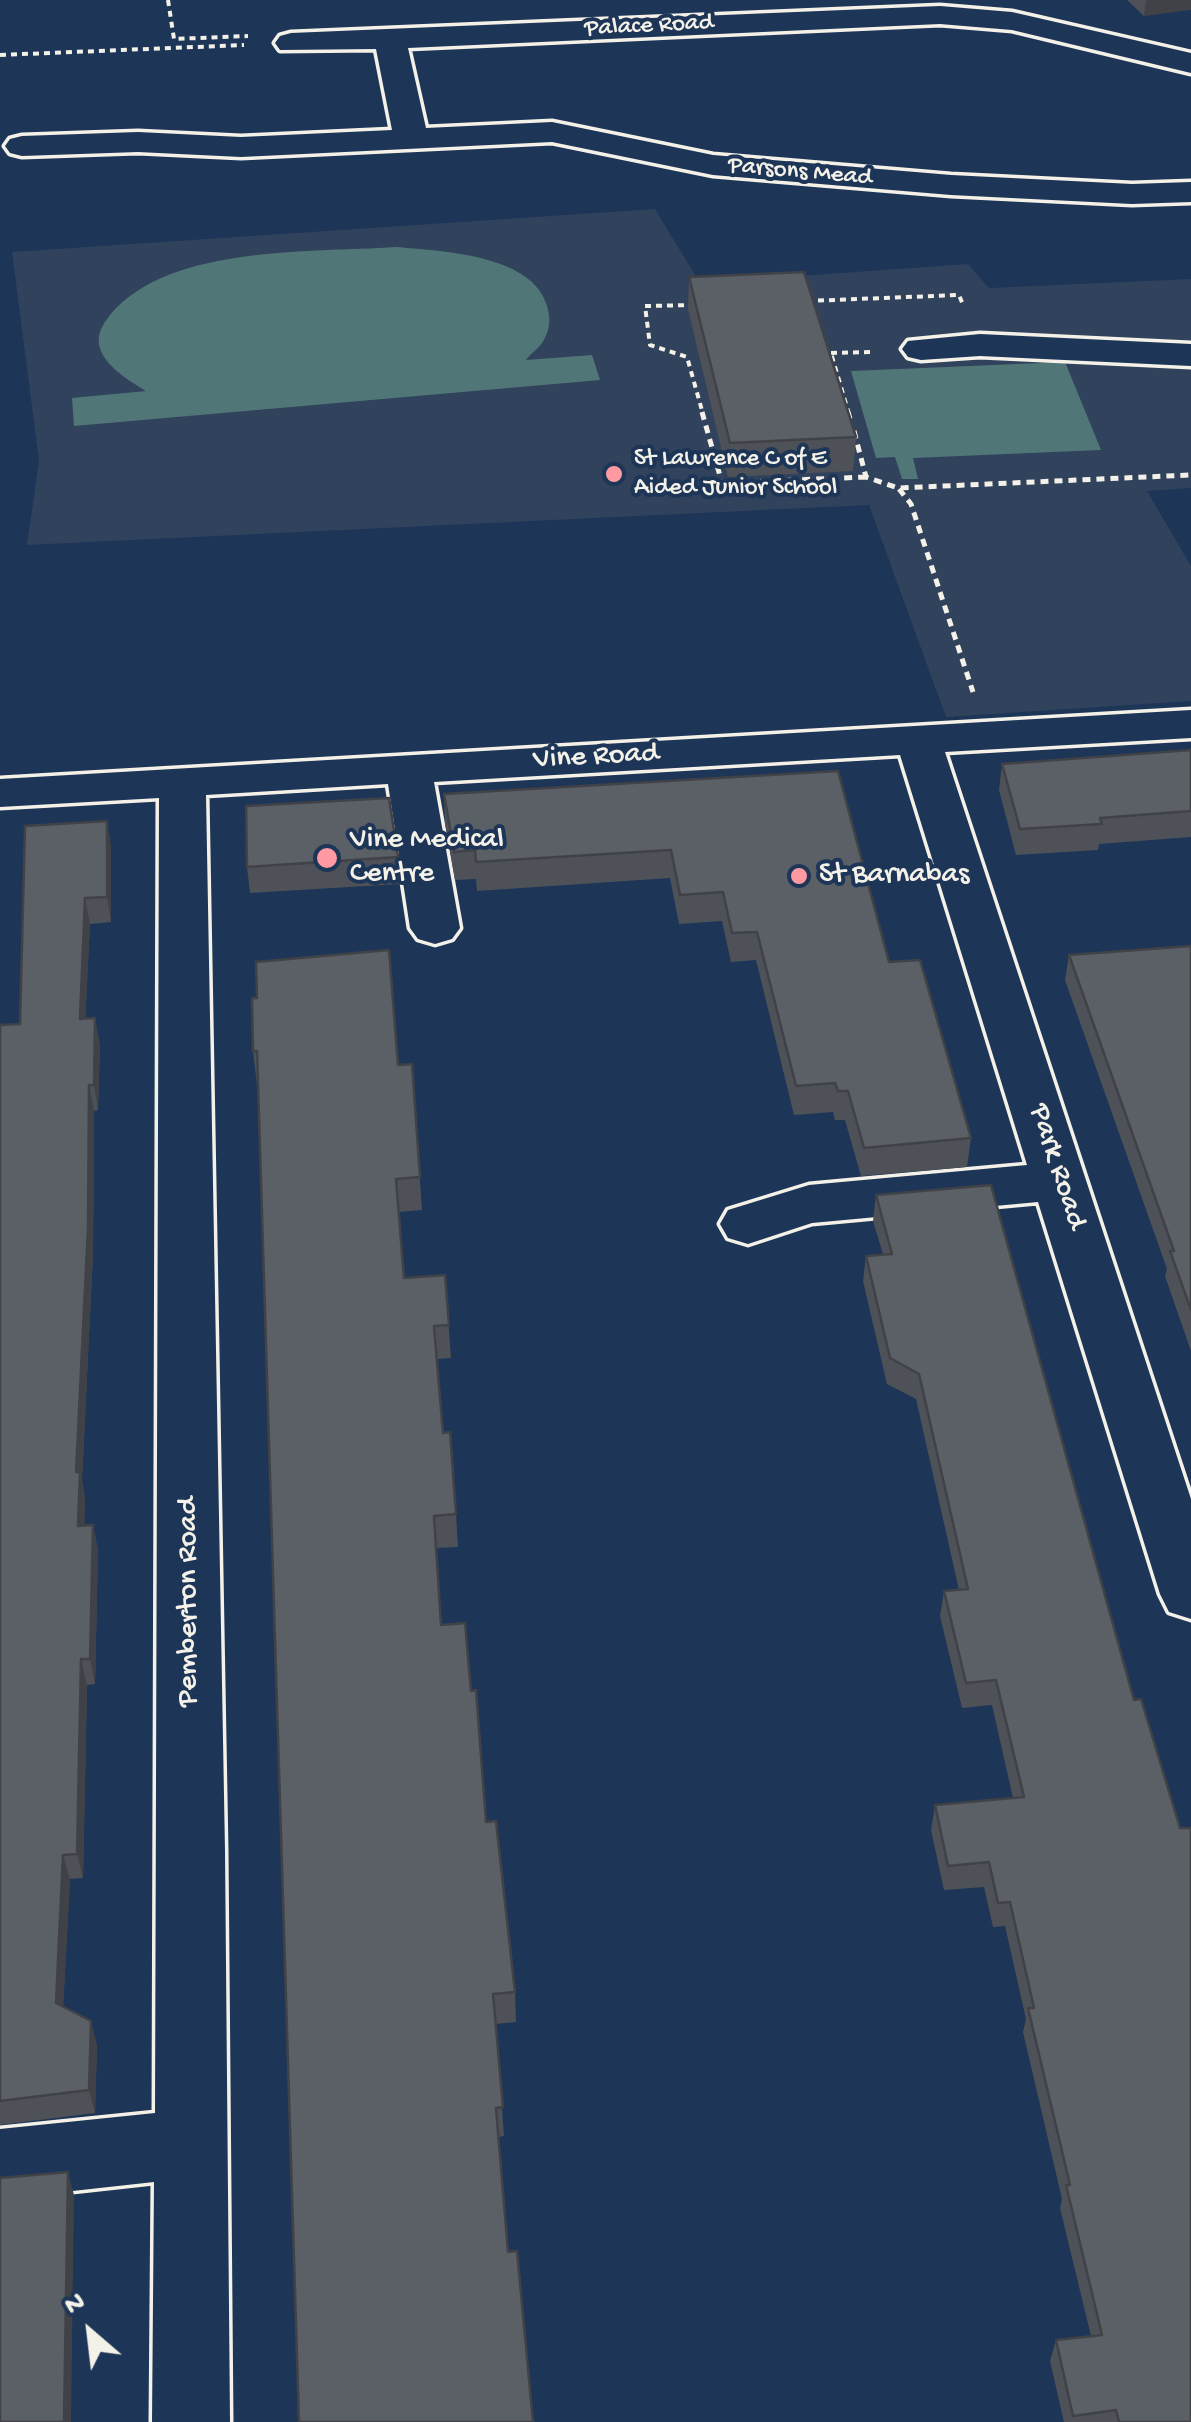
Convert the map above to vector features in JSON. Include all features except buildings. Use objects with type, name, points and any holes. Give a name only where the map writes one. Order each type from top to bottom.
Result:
[{"type":"street","name":"Palace Road","points":[[291,43],[390,39],[631,14],[985,8],[1188,59]]},
{"type":"street","points":[[390,39],[412,138]]},
{"type":"street","name":"Parsons Mead","points":[[22,146],[77,156],[138,142],[241,147],[552,132],[713,165],[951,185],[1132,194],[1191,192]]},
{"type":"street","points":[[964,305],[980,345]]},
{"type":"street","points":[[921,349],[980,345],[1191,355]]},
{"type":"street","name":"Vine Road","points":[[0,793],[1191,724]]},
{"type":"street","name":"Park Road","points":[[918,740],[1191,1594]]},
{"type":"street","points":[[409,769],[435,928]]},
{"type":"street","name":"Pemberton Road","points":[[182,782],[192,1851],[191,2422]]},
{"type":"street","points":[[748,1224],[809,1204],[1060,1181]]},
{"type":"street","points":[[0,2164],[190,2144]]},
{"type":"path","points":[[168,0],[174,40],[260,35],[291,43]]},
{"type":"path","points":[[0,55],[291,43]]},
{"type":"path","points":[[802,301],[959,295],[964,305]]},
{"type":"path","points":[[704,304],[644,306],[650,345],[688,358],[722,483],[866,477],[898,488],[1191,475]]},
{"type":"path","points":[[818,354],[832,354],[866,477]]},
{"type":"path","points":[[898,488],[911,504],[986,736]]},
{"type":"shaded area","name":"St Lawrence C of E Aided Junior School","points":[[655,209],[700,283],[968,264],[989,288],[1191,279],[1191,488],[1147,491],[1191,566],[1191,701],[946,717],[869,505],[27,545],[39,461],[12,252]]},
{"type":"green space","points":[[396,247],[482,258],[524,275],[538,289],[549,320],[545,338],[526,360],[592,355],[600,380],[74,426],[72,398],[146,391],[109,364],[99,344],[100,334],[105,322],[129,297],[161,278],[238,258]]},
{"type":"green space","points":[[1065,362],[1101,450],[913,458],[918,479],[902,479],[895,457],[876,458],[851,371]]},
{"type":"place","name":"St Lawrence C of E Aided Junior School","points":[[614,474]]},
{"type":"place","name":"Vine Medical Centre","points":[[327,858]]},
{"type":"place","name":"St Barnabas","points":[[799,876]]}]
